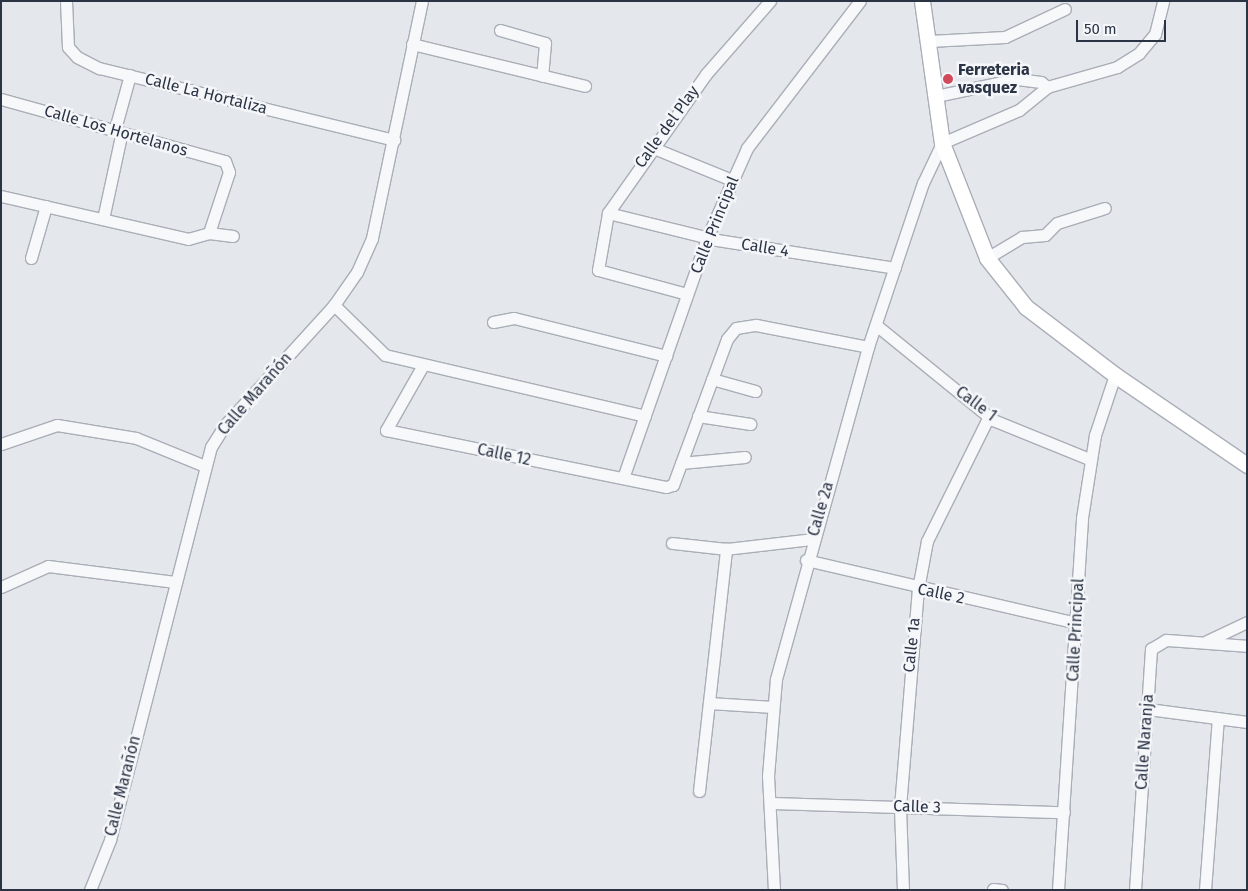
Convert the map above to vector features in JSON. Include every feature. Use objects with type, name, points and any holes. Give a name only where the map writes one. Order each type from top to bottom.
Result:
[{"type":"main road","points":[[922,1],[942,142],[986,258],[1026,307],[1115,375],[1247,465]]},
{"type":"street","name":"Calle La Hortaliza","points":[[66,1],[68,47],[99,68],[394,140]]},
{"type":"street","name":"Calle Marañón","points":[[90,890],[110,840],[205,466],[224,426],[334,305],[357,272],[372,238],[422,1]]},
{"type":"street","name":"Calle del Play","points":[[688,294],[598,270],[608,213],[651,147],[706,74],[770,1]]},
{"type":"street","name":"Calle Principal","points":[[623,478],[707,238],[732,180],[761,126],[860,1]]},
{"type":"street","points":[[942,142],[1019,110],[1047,87],[1117,67],[1139,53],[1155,34],[1163,1]]},
{"type":"street","points":[[928,42],[1005,37],[1065,9]]},
{"type":"street","points":[[500,30],[545,43],[542,76]]},
{"type":"street","points":[[412,44],[585,86]]},
{"type":"street","points":[[103,219],[130,75]]},
{"type":"street","points":[[936,96],[1017,79],[1041,82],[1047,87]]},
{"type":"street","name":"Calle Los Hortelanos","points":[[1,99],[225,161],[229,166],[209,233]]},
{"type":"street","name":"Calle 2a","points":[[774,890],[770,803],[772,708],[806,560],[868,347],[923,183],[942,142]]},
{"type":"street","points":[[651,147],[732,180]]},
{"type":"street","points":[[1,196],[188,239],[209,233],[233,236]]},
{"type":"street","points":[[30,258],[46,206]]},
{"type":"street","points":[[986,258],[1022,237],[1044,235],[1057,223],[1105,208]]},
{"type":"street","name":"Calle 4","points":[[608,213],[707,238],[895,268]]},
{"type":"street","points":[[334,305],[385,355],[645,416]]},
{"type":"street","points":[[493,322],[514,318],[666,356]]},
{"type":"street","points":[[745,457],[681,464],[726,339],[736,328],[756,325],[868,347]]},
{"type":"street","name":"Calle 1","points":[[876,325],[989,416],[1089,459]]},
{"type":"street","name":"Calle 12","points":[[423,365],[386,430],[666,487],[673,485],[681,464]]},
{"type":"street","name":"Calle Principal","points":[[1058,890],[1089,459],[1115,375]]},
{"type":"street","points":[[712,378],[755,391]]},
{"type":"street","points":[[698,416],[750,424]]},
{"type":"street","name":"Calle 1a","points":[[903,890],[900,807],[918,589],[927,541],[989,416]]},
{"type":"street","points":[[1,444],[57,425],[136,438],[205,466]]},
{"type":"street","points":[[672,543],[726,549],[812,539]]},
{"type":"street","points":[[699,791],[726,549]]},
{"type":"street","name":"Calle 2","points":[[806,560],[918,589],[1077,622]]},
{"type":"street","points":[[1,587],[48,566],[175,582]]},
{"type":"street","points":[[1202,642],[1247,622]]},
{"type":"street","name":"Calle Naranja","points":[[1135,890],[1151,649],[1166,640],[1202,642]]},
{"type":"street","points":[[1202,642],[1247,646]]},
{"type":"street","points":[[710,703],[772,708]]},
{"type":"street","points":[[1148,710],[1247,722]]},
{"type":"street","points":[[1205,890],[1218,718]]},
{"type":"street","name":"Calle 3","points":[[770,803],[1064,812]]},
{"type":"street","points":[[993,889],[1002,890]]},
{"type":"place","name":"Ferreteria vasquez","points":[[948,79]]}]
